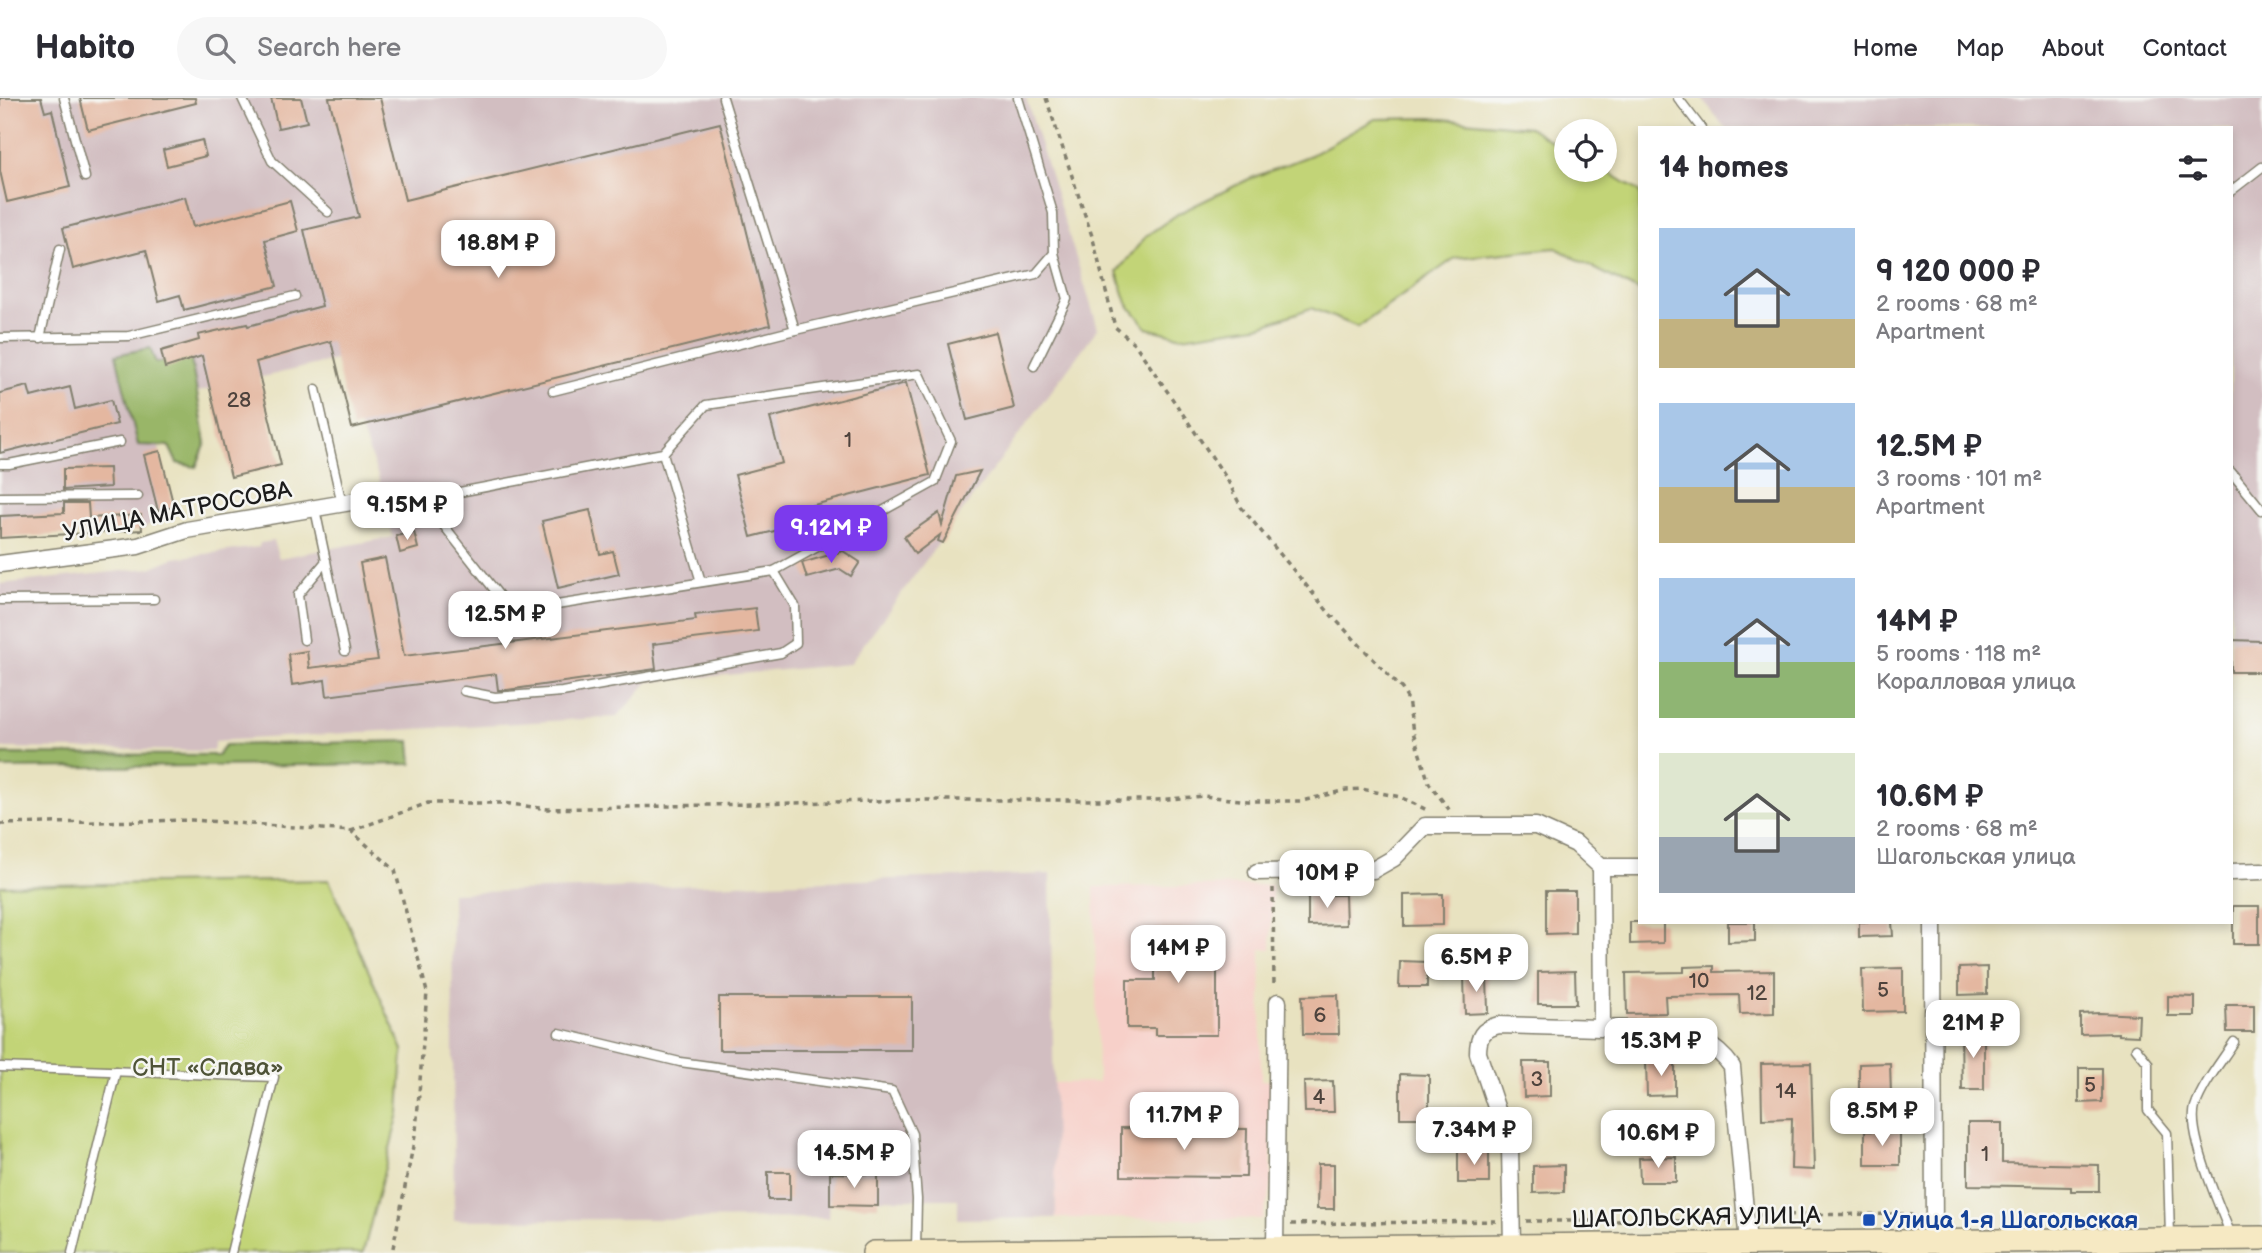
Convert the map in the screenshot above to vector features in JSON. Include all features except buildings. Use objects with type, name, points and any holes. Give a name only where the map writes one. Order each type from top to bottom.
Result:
[{"type":"main road","name":"ШАГОЛЬСКАЯ УЛИЦА","points":[[874,1253],[1130,1252],[1512,1245],[1739,1247],[1934,1232],[1966,1247],[2022,1247],[2169,1238],[2262,1238]]},
{"type":"street","name":"УЛИЦА МАТРОСОВА","points":[[0,564],[138,546],[187,530],[363,500]]},
{"type":"street","points":[[1265,872],[1373,870],[1394,858],[1425,826],[1461,825],[1536,826],[1576,844],[1601,867],[1638,867]]},
{"type":"street","points":[[1601,867],[1602,1027]]},
{"type":"street","points":[[2233,872],[2262,871]]},
{"type":"street","points":[[1933,924],[1934,1232]]},
{"type":"street","points":[[1275,1248],[1278,1002]]},
{"type":"street","points":[[1512,1245],[1510,1149],[1478,1053],[1481,1034],[1499,1025],[1677,1032],[1708,1043],[1723,1054],[1732,1067],[1747,1214],[1739,1247]]},
{"type":"lane","points":[[64,98],[85,177]]},
{"type":"lane","points":[[242,98],[272,161],[328,212]]},
{"type":"lane","points":[[723,98],[795,330]]},
{"type":"lane","points":[[1018,98],[1053,213],[1054,253],[1067,299],[1034,366]]},
{"type":"lane","points":[[1678,98],[1699,126]]},
{"type":"lane","points":[[2233,189],[2262,167]]},
{"type":"lane","points":[[40,338],[60,250]]},
{"type":"lane","points":[[553,391],[795,330],[1036,274],[1054,253]]},
{"type":"lane","points":[[0,338],[129,336],[295,296]]},
{"type":"lane","points":[[363,500],[423,499],[663,453],[706,405],[919,373],[951,441],[935,482],[774,571],[512,612],[423,499]]},
{"type":"lane","points":[[316,388],[342,504]]},
{"type":"lane","points":[[0,464],[120,442]]},
{"type":"lane","points":[[663,453],[701,582]]},
{"type":"lane","points":[[2233,474],[2262,510]]},
{"type":"lane","points":[[0,497],[138,496]]},
{"type":"lane","points":[[315,509],[345,651]]},
{"type":"lane","points":[[304,640],[298,595],[326,561]]},
{"type":"lane","points":[[464,691],[495,697],[562,692],[781,653],[796,643],[794,606],[774,571]]},
{"type":"lane","points":[[0,600],[154,598]]},
{"type":"lane","points":[[559,1033],[680,1062],[892,1091],[912,1134],[917,1199],[916,1252]]},
{"type":"lane","points":[[2227,1240],[2194,1132],[2194,1109],[2234,1042]]},
{"type":"lane","points":[[2136,1048],[2148,1063],[2148,1110],[2167,1133],[2169,1238]]},
{"type":"lane","points":[[0,1067],[274,1077],[231,1253]]},
{"type":"lane","points":[[72,1253],[116,1071]]},
{"type":"path","points":[[1046,98],[1093,239],[1115,327],[1135,344],[1227,479],[1241,507],[1330,614],[1402,689],[1408,700],[1413,732],[1430,783],[1461,825]]},
{"type":"path","points":[[0,824],[191,820],[351,831],[428,803],[503,803],[548,809],[913,800],[1157,800],[1204,796],[1248,802],[1302,801],[1346,790],[1362,789],[1400,797],[1461,825]]},
{"type":"path","points":[[351,831],[395,870],[427,992],[416,1131],[392,1253]]},
{"type":"path","points":[[1265,872],[1273,986],[1278,1002]]},
{"type":"path","points":[[1275,1224],[1724,1221],[1747,1214],[1908,1214],[1934,1232]]},
{"type":"shaded area","points":[[0,98],[1026,98],[1098,328],[849,664],[648,682],[617,717],[215,741],[213,751],[0,748],[0,584],[150,568],[174,558],[259,547],[260,543],[273,541],[279,558],[393,537],[378,476],[335,360],[148,404],[174,507],[142,530],[0,538]]},
{"type":"shaded area","points":[[1702,98],[2262,98],[2262,671],[2233,671],[2233,126],[1723,126]]},
{"type":"shaded area","points":[[1050,874],[1056,1218],[958,1219],[958,1199],[829,1199],[828,1218],[454,1220],[452,893]]},
{"type":"shaded area","points":[[1272,885],[1271,949],[1261,949],[1261,1080],[1273,1081],[1271,1189],[1262,1219],[1056,1218],[1053,1083],[1098,1082],[1094,887]]},
{"type":"green space","points":[[1431,118],[1529,127],[1554,143],[1554,182],[1617,182],[1617,178],[1638,191],[1638,291],[1556,248],[1455,258],[1358,327],[1311,308],[1263,325],[1182,337],[1147,328],[1127,303],[1117,272],[1146,236],[1179,213],[1249,179],[1311,155],[1375,119]]},
{"type":"green space","points":[[150,348],[156,363],[190,354],[206,443],[196,467],[177,463],[169,446],[138,445],[116,355]]},
{"type":"green space","points":[[410,741],[412,764],[0,768],[0,754],[218,755],[225,745]]},
{"type":"green space","name":"СНТ «Слава»","points":[[329,880],[403,1050],[399,1113],[363,1253],[0,1253],[0,886]]},
{"type":"place","name":"Улица 1-я Шагольская","points":[[1869,1220]]}]
